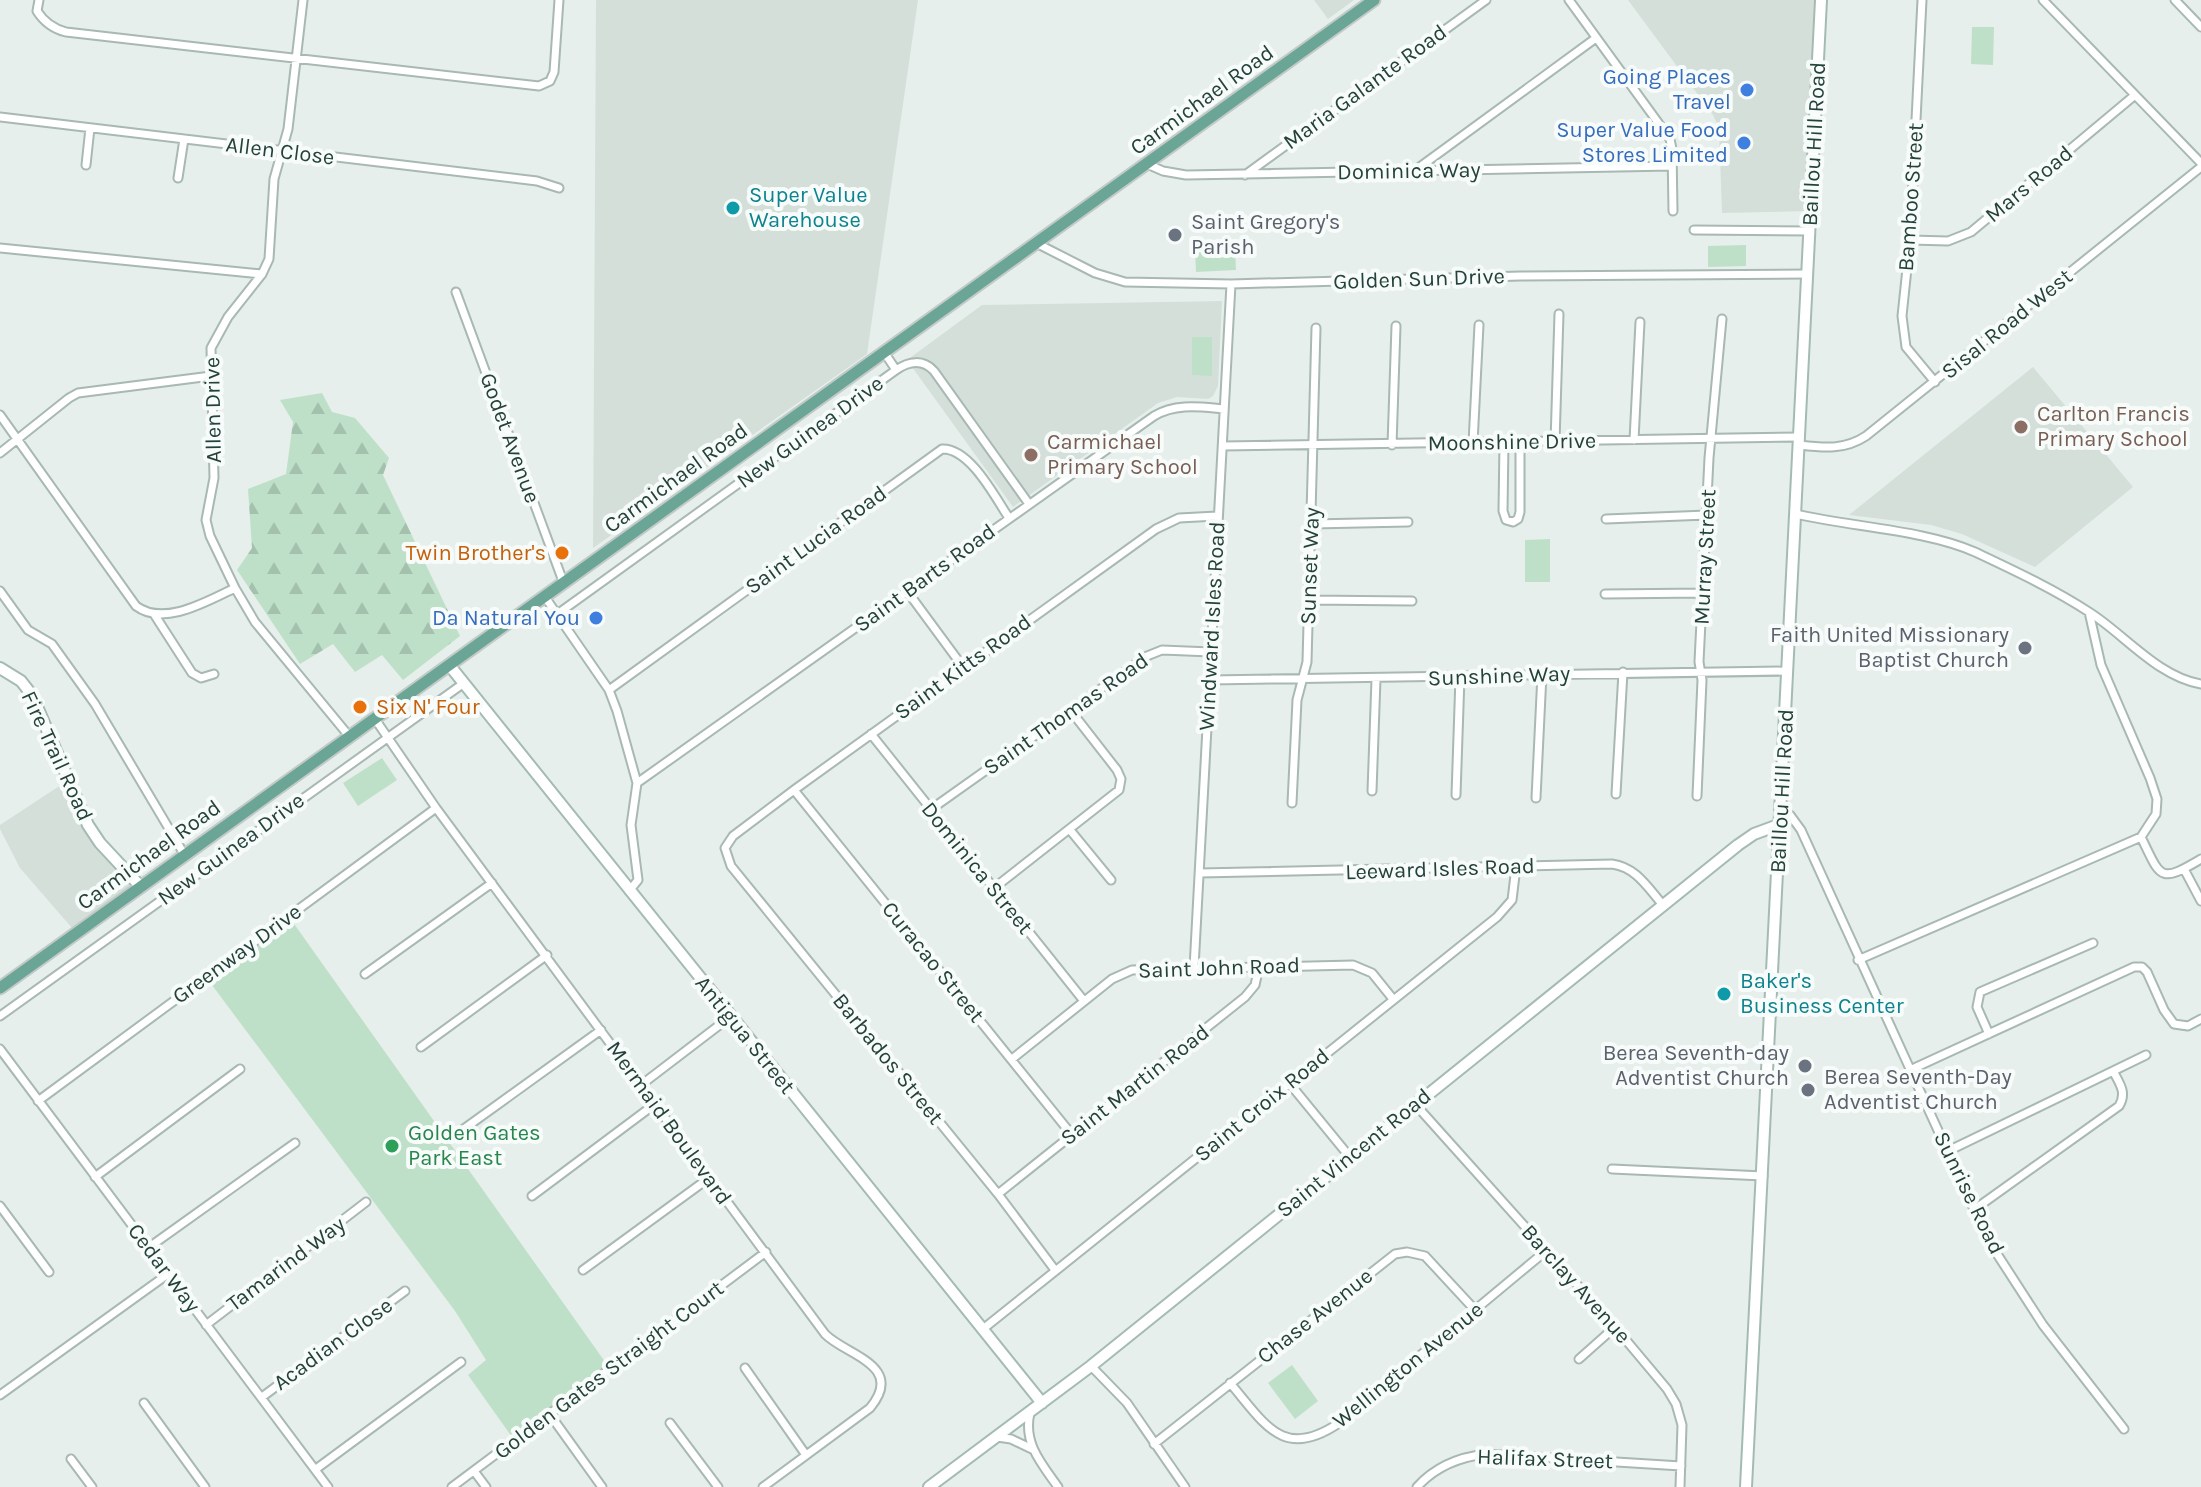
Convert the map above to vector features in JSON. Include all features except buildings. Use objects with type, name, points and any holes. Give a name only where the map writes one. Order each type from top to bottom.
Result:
[{"type":"main road","name":"Carmichael Road","points":[[0,988],[1374,0]]},
{"type":"street","points":[[39,0],[37,11],[42,19],[66,32],[539,86],[550,81],[554,72],[561,6],[559,0]]},
{"type":"street","name":"Allen Drive","points":[[303,0],[288,129],[274,179],[271,248],[262,274],[218,332],[211,348],[214,478],[206,520],[210,536],[255,622],[349,736]]},
{"type":"street","name":"Maria Galante Road","points":[[1245,175],[1486,0]]},
{"type":"street","points":[[1569,0],[1668,135],[1672,149],[1673,211]]},
{"type":"street","name":"Baillou Hill Road","points":[[1746,1487],[1821,0]]},
{"type":"street","name":"Bamboo Street","points":[[1922,0],[1910,240],[1902,316],[1910,354],[1935,382]]},
{"type":"street","points":[[2043,0],[2201,165]]},
{"type":"street","points":[[2175,0],[2201,27]]},
{"type":"street","points":[[1415,170],[1596,38]]},
{"type":"street","name":"Mars Road","points":[[1910,240],[1948,241],[1971,232],[2135,95]]},
{"type":"street","name":"Allen Close","points":[[0,117],[537,181],[559,188]]},
{"type":"street","points":[[86,165],[90,128]]},
{"type":"street","points":[[178,178],[184,139]]},
{"type":"street","name":"Dominica Way","points":[[1147,164],[1182,175],[1672,166]]},
{"type":"street","name":"Sisal Road West","points":[[1800,441],[1831,447],[1857,442],[2201,165]]},
{"type":"street","points":[[1694,230],[1810,231]]},
{"type":"street","name":"Golden Sun Drive","points":[[1038,244],[1095,273],[1125,282],[1231,284],[1521,276],[1808,274]]},
{"type":"street","points":[[0,248],[262,274]]},
{"type":"street","name":"Windward Isles Road","points":[[1194,968],[1231,284]]},
{"type":"street","name":"Godet Avenue","points":[[456,292],[564,584]]},
{"type":"street","points":[[1555,442],[1559,314]]},
{"type":"street","name":"Murray Street","points":[[1697,796],[1699,662],[1722,319]]},
{"type":"street","points":[[1634,440],[1640,322]]},
{"type":"street","points":[[1473,443],[1479,325]]},
{"type":"street","points":[[1392,445],[1396,326]]},
{"type":"street","name":"Sunset Way","points":[[1292,803],[1297,700],[1307,662],[1316,328]]},
{"type":"street","points":[[884,352],[896,370]]},
{"type":"street","name":"New Guinea Drive","points":[[556,615],[896,370],[911,363],[923,363],[932,368],[1029,504]]},
{"type":"street","points":[[0,453],[78,393],[211,376]]},
{"type":"street","name":"Saint Barts Road","points":[[637,783],[1163,411],[1182,407],[1224,409]]},
{"type":"street","points":[[0,415],[136,606],[154,614],[194,606],[235,588]]},
{"type":"street","name":"Moonshine Drive","points":[[1223,446],[1712,438],[1800,441]]},
{"type":"street","points":[[1504,442],[1503,511],[1506,520],[1513,522],[1520,512],[1520,442]]},
{"type":"street","name":"Saint Lucia Road","points":[[609,690],[942,449],[950,449],[966,457],[1009,518]]},
{"type":"street","points":[[1796,514],[1973,551],[2089,612],[2168,670],[2201,684]]},
{"type":"street","points":[[1606,519],[1707,515]]},
{"type":"street","name":"Saint Kitts Road","points":[[725,848],[733,836],[794,790],[1162,525],[1179,518],[1217,516]]},
{"type":"street","points":[[1312,524],[1408,522]]},
{"type":"street","points":[[0,591],[28,630],[52,644],[95,704],[184,854]]},
{"type":"street","points":[[907,591],[963,667]]},
{"type":"street","points":[[1605,594],[1704,593]]},
{"type":"street","points":[[545,597],[609,690],[617,711],[637,783],[631,825],[638,880],[629,891]]},
{"type":"street","points":[[1309,600],[1412,601]]},
{"type":"street","points":[[1858,960],[2141,837],[2156,814],[2157,799],[2101,665],[2089,612]]},
{"type":"street","points":[[154,614],[192,673],[201,678],[214,674]]},
{"type":"street","name":"Saint Thomas Road","points":[[930,810],[1153,652],[1211,652]]},
{"type":"street","name":"Antigua Street","points":[[450,666],[1042,1403]]},
{"type":"street","name":"Fire Trail Road","points":[[0,668],[21,681],[32,695],[88,825],[100,843],[141,887]]},
{"type":"street","name":"Sunshine Way","points":[[1210,680],[1788,671]]},
{"type":"street","points":[[1616,794],[1623,672]]},
{"type":"street","points":[[1536,798],[1542,674]]},
{"type":"street","points":[[1456,795],[1460,677]]},
{"type":"street","points":[[1372,791],[1376,679]]},
{"type":"street","name":"New Guinea Drive","points":[[0,1016],[464,683]]},
{"type":"street","points":[[994,888],[1116,794],[1121,782],[1117,770],[1071,711]]},
{"type":"street","name":"Mermaid Boulevard","points":[[375,719],[436,808],[831,1340],[868,1360],[874,1367],[879,1380],[878,1395],[870,1408],[763,1487]]},
{"type":"street","name":"Dominica Street","points":[[871,734],[1084,1001]]},
{"type":"street","name":"Curacao Street","points":[[794,790],[1072,1135]]},
{"type":"street","name":"Greenway Drive","points":[[38,1101],[436,808]]},
{"type":"street","name":"Sunrise Road","points":[[1781,811],[1790,815],[1801,830],[1988,1240],[2043,1325],[2124,1429]]},
{"type":"street","name":"Saint Vincent Road","points":[[929,1487],[939,1483],[1091,1366],[1747,839],[1781,824]]},
{"type":"street","points":[[1070,830],[1111,880]]},
{"type":"street","points":[[2141,837],[2158,871],[2172,875],[2201,859]]},
{"type":"street","name":"Barbados Street","points":[[725,848],[731,866],[998,1194],[1055,1270]]},
{"type":"street","name":"Leeward Isles Road","points":[[1200,873],[1619,865],[1636,873],[1663,905]]},
{"type":"street","name":"Saint Croix Road","points":[[983,1329],[1504,912],[1514,895],[1516,867]]},
{"type":"street","points":[[2184,869],[2201,901]]},
{"type":"street","points":[[365,974],[492,883]]},
{"type":"street","points":[[1989,1034],[1977,1007],[1980,992],[2093,943]]},
{"type":"street","points":[[421,1047],[547,955]]},
{"type":"street","name":"Saint John Road","points":[[1012,1059],[1112,979],[1127,971],[1358,965],[1372,973],[1393,999]]},
{"type":"street","name":"Saint Martin Road","points":[[998,1194],[1245,997],[1255,985],[1259,967]]},
{"type":"street","points":[[1910,1070],[2138,967],[2147,972],[2164,1010],[2174,1024],[2188,1026],[2201,1019]]},
{"type":"street","points":[[641,1085],[730,1017]]},
{"type":"street","points":[[454,1136],[601,1030]]},
{"type":"street","name":"Cedar Way","points":[[0,1049],[328,1487]]},
{"type":"street","points":[[1948,1151],[2146,1055]]},
{"type":"street","points":[[95,1177],[240,1069]]},
{"type":"street","points":[[1975,1209],[2119,1106],[2123,1089],[2113,1071]]},
{"type":"street","points":[[1290,1084],[1349,1156]]},
{"type":"street","points":[[532,1196],[655,1104]]},
{"type":"street","name":"Barclay Avenue","points":[[1415,1104],[1659,1378],[1676,1404],[1683,1432],[1680,1487]]},
{"type":"street","points":[[148,1248],[295,1143]]},
{"type":"street","points":[[1612,1169],[1763,1176]]},
{"type":"street","points":[[583,1270],[709,1178]]},
{"type":"street","name":"Tamarind Way","points":[[206,1325],[366,1202]]},
{"type":"street","points":[[0,1206],[49,1272]]},
{"type":"street","name":"Wellington Avenue","points":[[1230,1383],[1276,1434],[1289,1439],[1308,1439],[1339,1423],[1547,1250]]},
{"type":"street","name":"Golden Gates Straight Court","points":[[452,1487],[551,1416],[766,1252]]},
{"type":"street","name":"Chase Avenue","points":[[1154,1444],[1386,1260],[1400,1253],[1414,1252],[1425,1256],[1475,1310]]},
{"type":"street","points":[[0,1395],[168,1274]]},
{"type":"street","name":"Acadian Close","points":[[262,1397],[405,1291]]},
{"type":"street","points":[[1579,1359],[1615,1327]]},
{"type":"street","points":[[316,1469],[461,1362]]},
{"type":"street","points":[[1091,1366],[1127,1403],[1185,1487]]},
{"type":"street","points":[[745,1368],[806,1455]]},
{"type":"street","points":[[144,1403],[205,1487]]},
{"type":"street","points":[[1030,1413],[1028,1431],[1032,1449],[1058,1487]]},
{"type":"street","points":[[551,1416],[602,1487]]},
{"type":"street","points":[[670,1423],[718,1487]]},
{"type":"street","points":[[997,1437],[1032,1449]]},
{"type":"street","name":"Halifax Street","points":[[1417,1487],[1455,1461],[1486,1454],[1681,1466]]},
{"type":"street","points":[[71,1459],[92,1487]]},
{"type":"street","points":[[474,1471],[486,1487]]},
{"type":"shaded area","points":[[596,0],[918,0],[867,354],[593,548]]},
{"type":"shaded area","points":[[1314,0],[1354,0],[1328,19]]},
{"type":"shaded area","points":[[1628,0],[1818,0],[1808,211],[1722,213],[1719,128],[1713,115]]},
{"type":"shaded area","name":"Carmichael Primary School","points":[[1222,301],[1218,386],[1213,396],[1208,399],[1177,397],[1158,403],[1013,507],[907,360],[982,305]]},
{"type":"shaded area","name":"Carlton Francis Primary School","points":[[2033,367],[2133,487],[2035,567],[1962,534],[1931,525],[1849,515]]},
{"type":"shaded area","points":[[64,783],[83,823],[136,883],[72,928],[20,868],[0,829],[0,825]]},
{"type":"green space","points":[[1972,27],[1994,27],[1993,65],[1971,64]]},
{"type":"green space","points":[[1746,245],[1746,266],[1708,267],[1708,246]]},
{"type":"green space","points":[[1235,248],[1236,270],[1196,272],[1195,249]]},
{"type":"green space","points":[[1192,337],[1212,337],[1212,376],[1192,375]]},
{"type":"green space","points":[[322,393],[332,412],[355,418],[389,458],[383,475],[460,636],[403,680],[382,655],[355,672],[333,644],[300,664],[237,570],[252,548],[248,489],[286,474],[293,422],[280,400]]},
{"type":"green space","points":[[1550,539],[1550,582],[1525,582],[1525,540]]},
{"type":"green space","points":[[382,758],[397,780],[358,806],[343,783]]},
{"type":"green space","name":"Golden Gates Park East","points":[[292,921],[608,1366],[512,1437],[468,1375],[486,1360],[455,1311],[209,981]]},
{"type":"green space","points":[[1292,1365],[1318,1401],[1295,1419],[1268,1383]]},
{"type":"place","name":"Going Places Travel","points":[[1747,90]]},
{"type":"place","name":"Super Value Food Stores Limited","points":[[1744,143]]},
{"type":"place","name":"Super Value Warehouse","points":[[733,208]]},
{"type":"place","name":"Saint Gregory's Parish","points":[[1175,235]]},
{"type":"place","name":"Carlton Francis Primary School","points":[[2021,427]]},
{"type":"place","name":"Carmichael Primary School","points":[[1031,455]]},
{"type":"place","name":"Twin Brother's","points":[[562,553]]},
{"type":"place","name":"Da Natural You","points":[[596,618]]},
{"type":"place","name":"Faith United Missionary Baptist Church","points":[[2025,648]]},
{"type":"place","name":"Six N' Four","points":[[360,707]]},
{"type":"place","name":"Baker's Business Center","points":[[1724,994]]},
{"type":"place","name":"Berea Seventh-day Adventist Church","points":[[1805,1066]]},
{"type":"place","name":"Berea Seventh-Day Adventist Church","points":[[1808,1090]]},
{"type":"place","name":"Golden Gates Park East","points":[[392,1146]]}]
